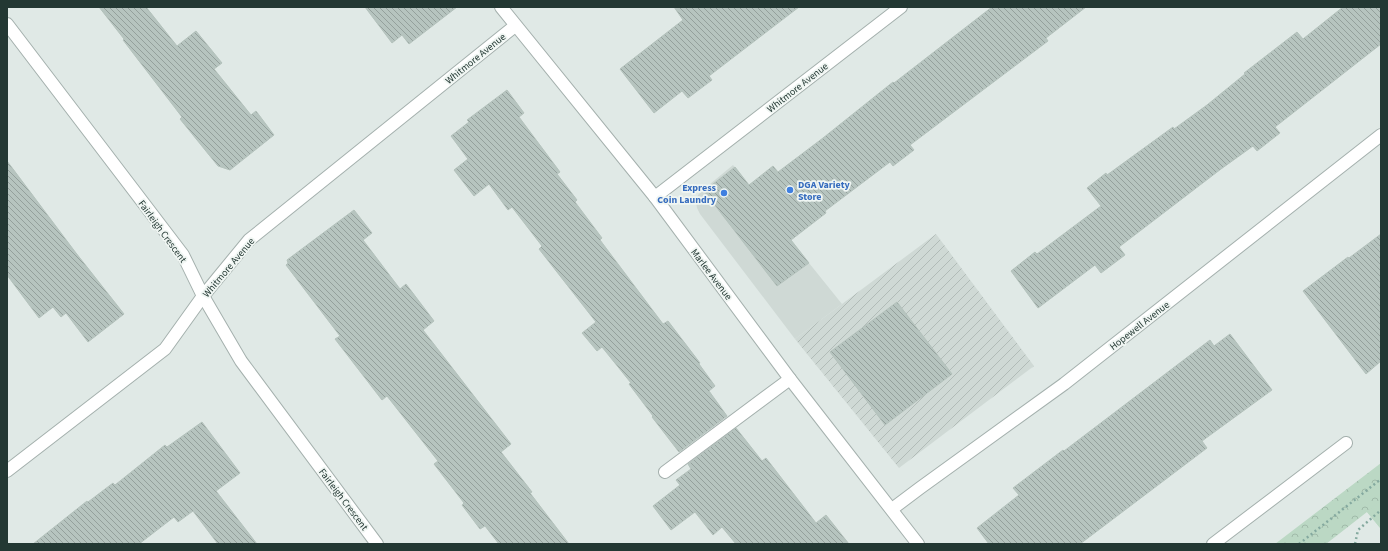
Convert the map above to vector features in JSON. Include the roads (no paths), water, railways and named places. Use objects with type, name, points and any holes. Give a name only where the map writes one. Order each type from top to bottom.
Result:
[{"type":"street","name":"Marlee Avenue","points":[[501,7],[655,197],[790,379],[918,544]]},
{"type":"street","name":"Whitmore Avenue","points":[[655,197],[901,7]]},
{"type":"street","name":"Fairleigh Crescent","points":[[7,24],[183,255],[203,296],[241,361],[377,544]]},
{"type":"street","name":"Whitmore Avenue","points":[[7,471],[165,349],[203,296],[249,240],[515,26]]},
{"type":"street","name":"Hopewell Avenue","points":[[892,509],[1064,384],[1381,135]]},
{"type":"street","points":[[665,472],[790,379]]},
{"type":"street","points":[[1213,544],[1346,443]]},
{"type":"place","name":"DGA Variety Store","points":[[790,190]]},
{"type":"place","name":"Express Coin Laundry","points":[[724,193]]}]
